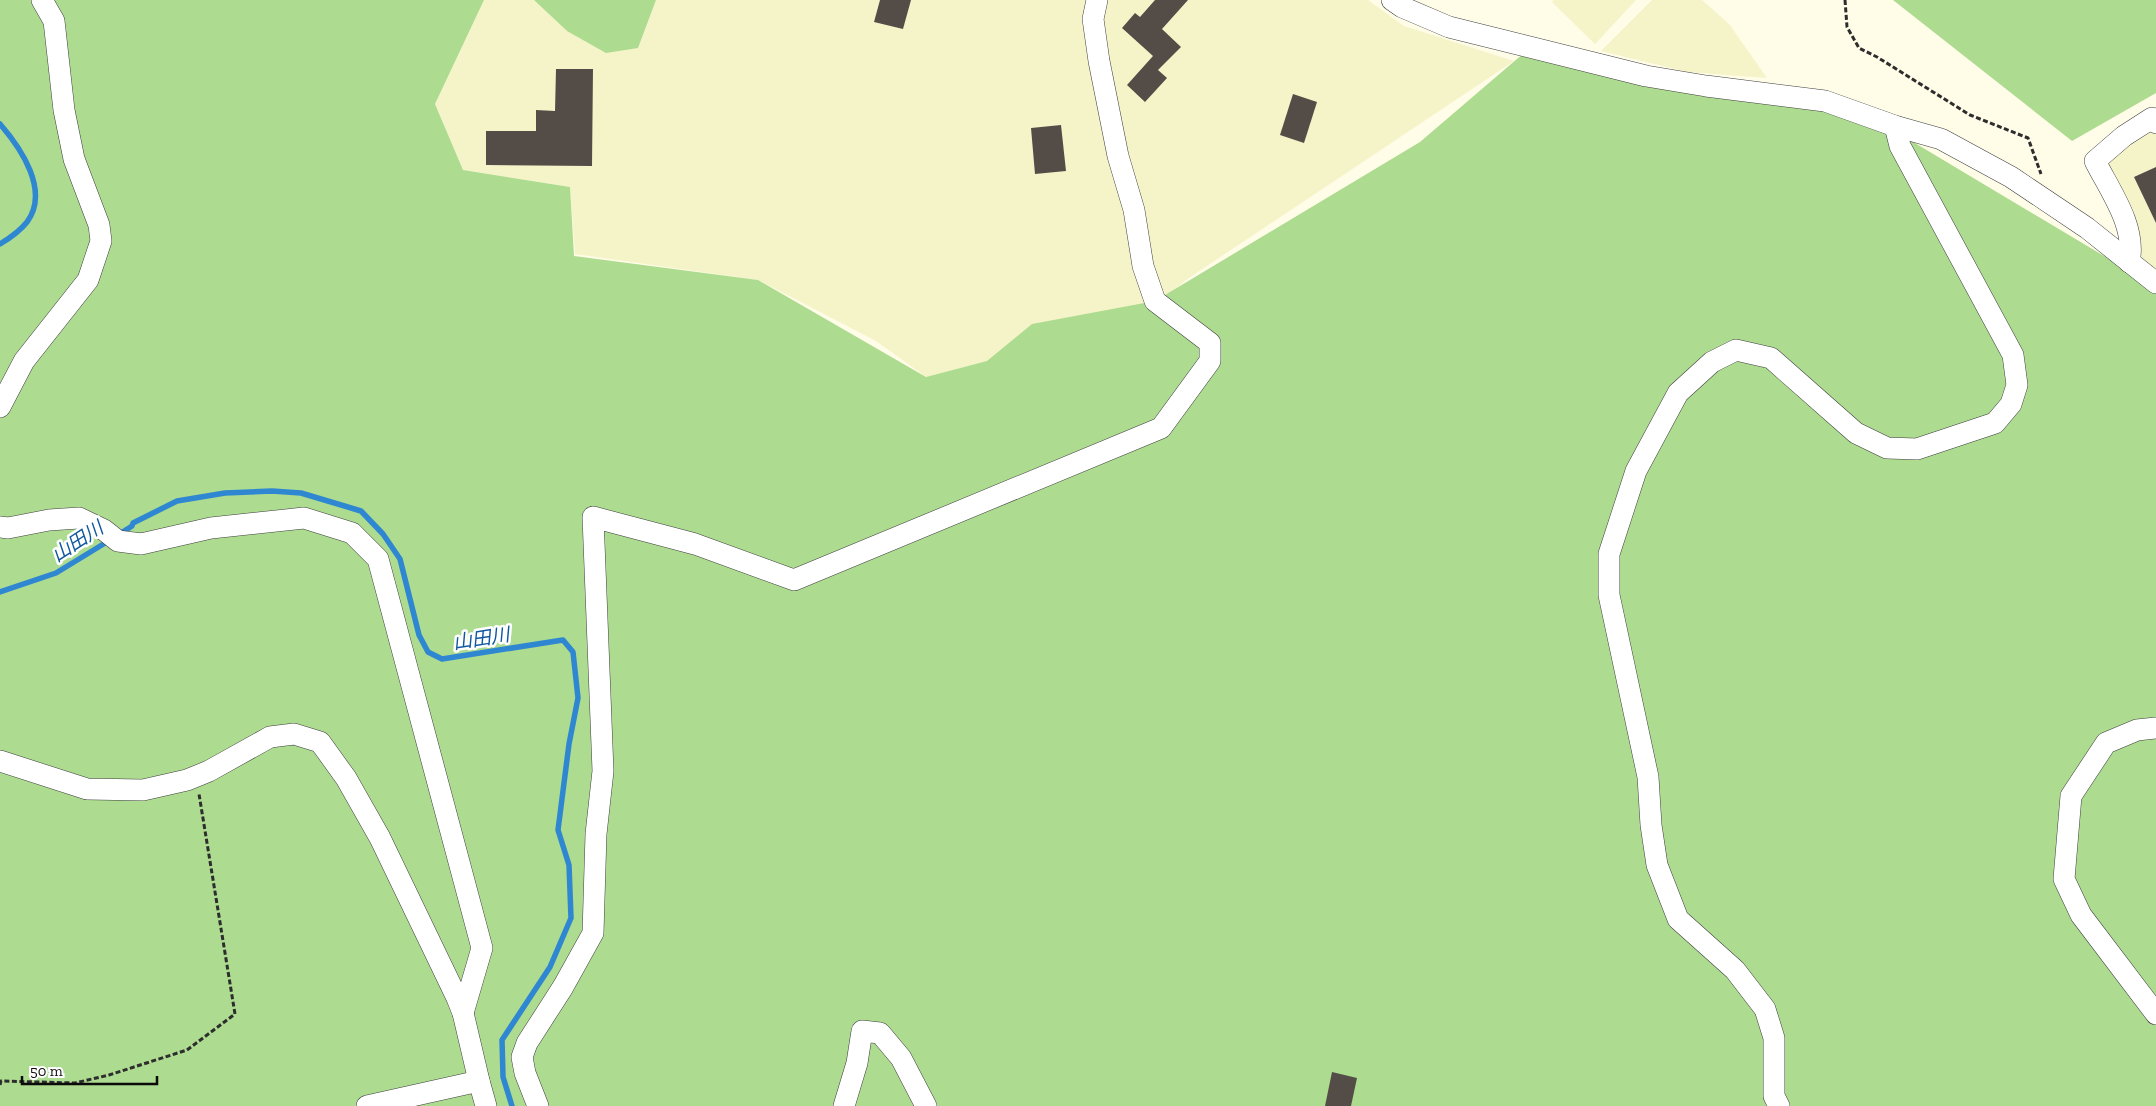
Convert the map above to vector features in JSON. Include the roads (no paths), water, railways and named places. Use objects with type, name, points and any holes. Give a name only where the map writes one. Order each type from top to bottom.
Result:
[{"type":"street","points":[[0,407],[24,361],[88,280],[101,242],[99,225],[74,159],[64,110],[54,21],[42,0]]},
{"type":"street","points":[[538,1106],[525,1074],[522,1057],[527,1043],[563,987],[593,933],[596,834],[603,771],[593,517],[695,544],[794,580],[1160,428],[1210,361],[1210,343],[1155,301],[1143,266],[1134,210],[1118,156],[1098,61],[1094,19],[1097,0]]},
{"type":"street","points":[[1392,0],[1402,7],[1449,27],[1646,76],[1706,86],[1824,101],[1895,126],[1940,139],[2011,177],[2087,228],[2156,283]]},
{"type":"street","points":[[2129,262],[2132,248],[2124,217],[2095,161],[2124,136],[2152,118],[2156,122]]},
{"type":"street","points":[[1779,1106],[1774,1096],[1774,1038],[1765,1010],[1735,970],[1678,919],[1657,865],[1651,825],[1648,777],[1609,595],[1609,554],[1636,471],[1678,393],[1712,362],[1736,350],[1772,358],[1856,433],[1887,448],[1917,449],[1995,423],[2011,404],[2016,385],[2013,355],[1900,146],[1895,126]]},
{"type":"street","points":[[0,527],[8,528],[49,520],[78,518],[111,535],[141,544],[211,528],[304,518],[352,533],[378,559],[482,948],[463,1013]]},
{"type":"street","points":[[2156,728],[2137,730],[2106,743],[2071,796],[2064,879],[2081,915],[2156,1014]]},
{"type":"street","points":[[0,761],[87,788],[143,790],[197,776],[270,737],[294,734],[320,742],[346,778],[380,838],[463,1013],[486,1106]]},
{"type":"street","points":[[844,1106],[857,1063],[862,1030],[880,1033],[901,1058],[926,1106]]},
{"type":"street","points":[[367,1106],[479,1081]]},
{"type":"waterway","name":"山田川","points":[[0,124],[24,157],[34,184],[35,197],[33,210],[27,222],[15,234],[0,244]]},
{"type":"waterway","name":"山田川","points":[[118,535],[132,526],[133,523],[177,501],[225,493],[272,491],[301,493],[361,511],[383,534],[400,559],[419,635],[428,652],[442,659],[563,640],[573,652],[578,698],[569,744],[558,830],[569,865],[571,918],[550,967],[502,1040],[503,1077],[512,1106]]},
{"type":"waterway","name":"山田川","points":[[0,592],[56,573],[110,540]]}]
